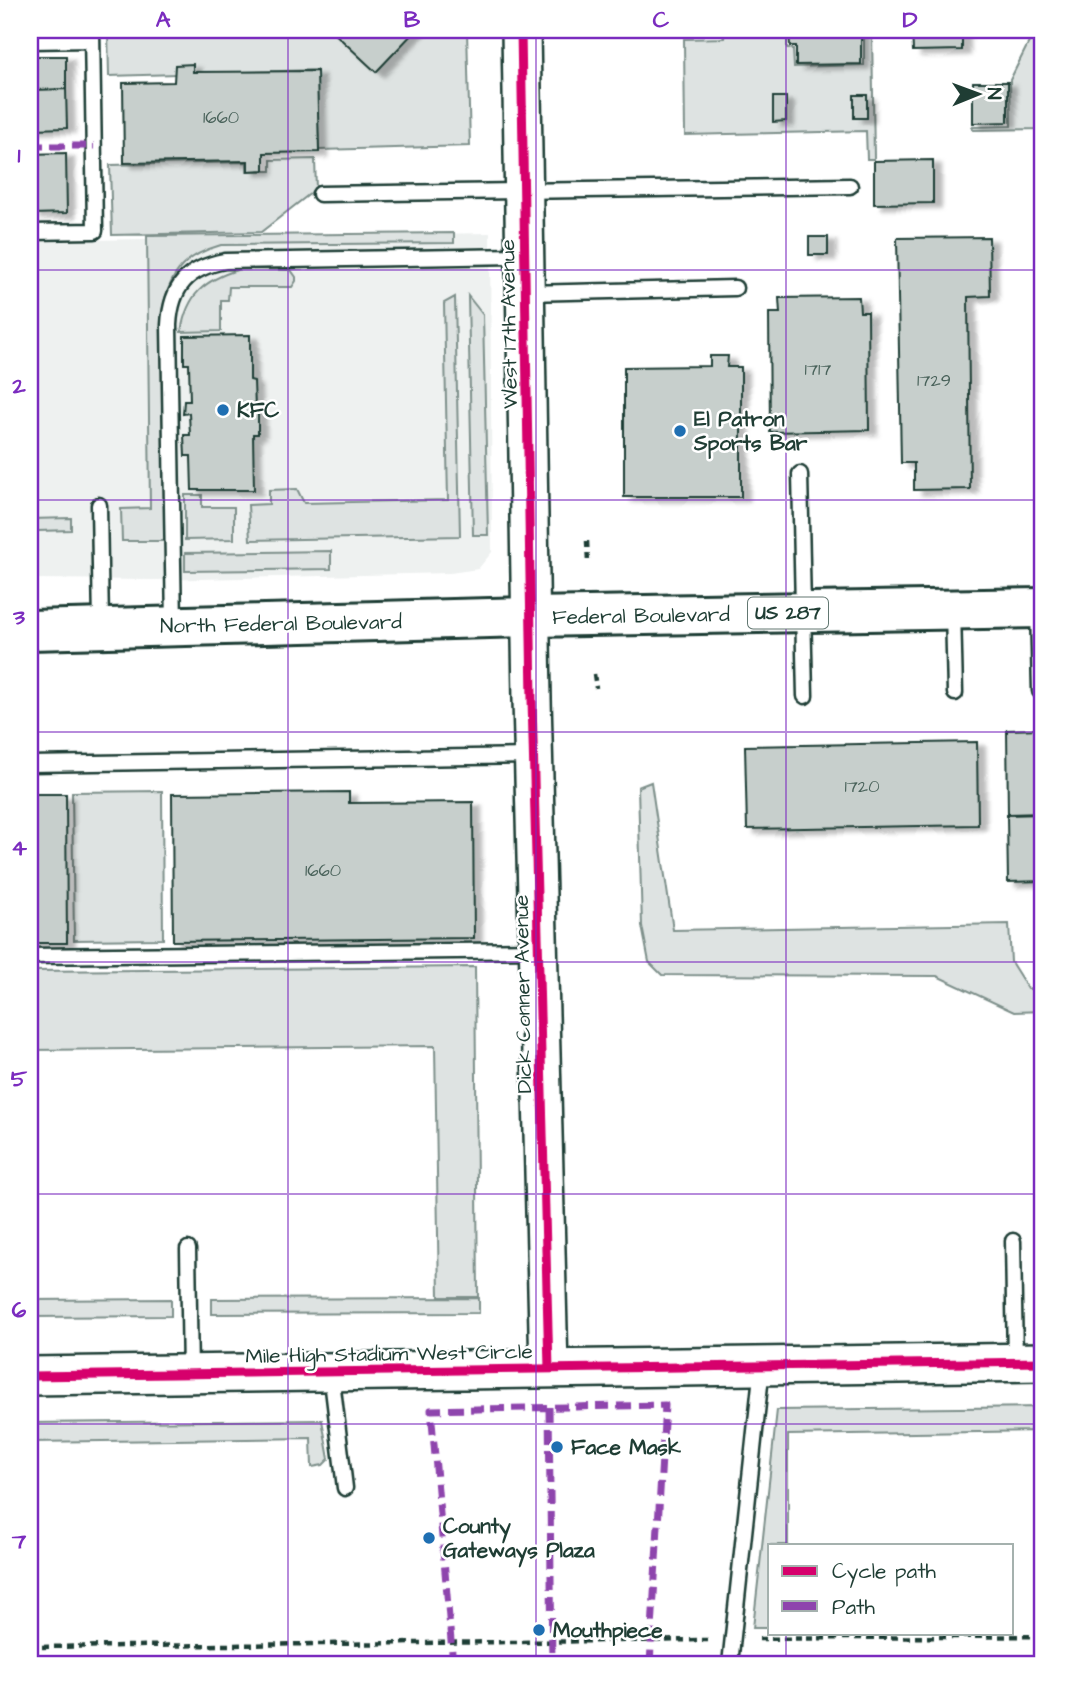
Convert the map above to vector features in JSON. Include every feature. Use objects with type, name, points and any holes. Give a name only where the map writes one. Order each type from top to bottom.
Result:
[{"type":"main road","name":"Federal Boulevard","points":[[532,617],[1040,609]]},
{"type":"main road","name":"North Federal Boulevard","points":[[30,631],[532,617]]},
{"type":"street","name":"West 17th Avenue","points":[[521,30],[532,617]]},
{"type":"street","name":"Dick Conner Avenue","points":[[532,617],[549,1369]]},
{"type":"street","name":"Mile High Stadium West Circle","points":[[30,1376],[1029,1363]]},
{"type":"lane","points":[[30,41],[92,35],[95,231],[30,232]]},
{"type":"lane","points":[[320,194],[850,186]]},
{"type":"lane","points":[[174,627],[170,306],[178,288],[191,274],[207,265],[225,261],[525,256]]},
{"type":"lane","points":[[526,293],[735,288]]},
{"type":"lane","points":[[800,474],[805,696]]},
{"type":"lane","points":[[99,505],[102,629]]},
{"type":"lane","points":[[1040,609],[1040,691]]},
{"type":"lane","points":[[953,610],[955,693]]},
{"type":"lane","points":[[30,764],[535,756]]},
{"type":"lane","points":[[30,956],[540,950]]},
{"type":"lane","points":[[1013,1241],[1029,1363]]},
{"type":"lane","points":[[188,1249],[190,1374]]},
{"type":"lane","points":[[730,1664],[762,1366]]},
{"type":"lane","points":[[331,1372],[345,1488]]},
{"type":"path","points":[[587,541],[589,563]]},
{"type":"path","points":[[594,674],[596,688]]},
{"type":"path","points":[[30,1647],[1043,1636]]},
{"type":"shaded area","points":[[108,30],[467,30],[470,146],[319,150],[316,70],[109,76]]},
{"type":"shaded area","points":[[787,30],[787,48],[793,49],[794,67],[864,65],[864,30],[872,30],[874,159],[867,159],[866,131],[685,135],[684,39],[724,38],[725,31]]},
{"type":"shaded area","points":[[1035,30],[1043,30],[1043,129],[973,130],[972,127],[1011,126],[1010,80]]},
{"type":"shaded area","points":[[315,159],[316,189],[261,232],[112,235],[110,165],[247,162],[247,171],[271,171],[271,160]]},
{"type":"shaded area","points":[[454,233],[454,243],[221,245],[198,254],[182,266],[166,294],[163,307],[166,541],[122,541],[121,509],[150,508],[147,236]]},
{"type":"shaded area","points":[[490,233],[492,552],[478,569],[450,573],[156,580],[30,579],[30,241]]},
{"type":"shaded area","points":[[240,269],[291,270],[296,281],[292,287],[229,287],[228,300],[221,300],[221,331],[181,332],[188,308],[199,290],[216,278]]},
{"type":"shaded area","points":[[468,296],[483,315],[488,535],[473,535]]},
{"type":"shaded area","points":[[455,297],[460,536],[250,540],[248,505],[269,504],[269,490],[297,489],[304,503],[448,500],[444,303]]},
{"type":"shaded area","points":[[185,495],[202,495],[202,507],[234,507],[234,539],[185,540]]},
{"type":"shaded area","points":[[71,518],[71,530],[38,531],[30,538],[30,519]]},
{"type":"shaded area","points":[[331,551],[331,569],[185,571],[185,553]]},
{"type":"shaded area","points":[[651,782],[673,930],[1009,924],[1011,962],[1028,989],[1043,989],[1043,1011],[1014,1012],[937,976],[662,975],[649,962],[642,926],[638,787]]},
{"type":"shaded area","points":[[162,791],[163,939],[74,940],[72,792]]},
{"type":"shaded area","points":[[475,967],[478,1297],[439,1297],[435,1046],[30,1050],[30,971]]},
{"type":"shaded area","points":[[479,1298],[479,1313],[212,1314],[212,1299]]},
{"type":"shaded area","points":[[171,1299],[171,1316],[30,1317],[30,1300]]},
{"type":"shaded area","points":[[1043,1407],[1043,1431],[788,1435],[788,1544],[768,1544],[768,1628],[753,1628],[777,1410]]},
{"type":"shaded area","points":[[322,1420],[329,1459],[323,1465],[312,1467],[311,1438],[30,1442],[30,1423]]},
{"type":"building","points":[[331,30],[416,30],[376,72]]},
{"type":"building","points":[[789,30],[861,30],[861,64],[796,65],[796,46],[790,46]]},
{"type":"building","points":[[912,30],[962,30],[962,50],[913,51]]},
{"type":"building","points":[[32,56],[66,56],[66,89],[33,90]]},
{"type":"building","points":[[32,61],[33,129],[30,129]]},
{"type":"building","points":[[193,64],[193,72],[317,71],[319,152],[264,153],[264,170],[248,171],[248,161],[124,163],[123,83],[174,82],[175,65]]},
{"type":"building","points":[[973,82],[1008,82],[1008,122],[973,123]]},
{"type":"building","points":[[66,89],[67,128],[33,129],[33,90]]},
{"type":"building","points":[[854,95],[867,95],[867,118],[854,118]]},
{"type":"building","points":[[773,97],[786,97],[786,121],[773,122]]},
{"type":"building","points":[[66,153],[67,213],[32,214],[30,154]]},
{"type":"building","points":[[933,160],[933,203],[874,204],[874,161]]},
{"type":"building","points":[[809,237],[828,237],[828,255],[809,255]]},
{"type":"building","points":[[989,237],[990,296],[968,297],[970,489],[914,490],[914,463],[901,463],[897,238]]},
{"type":"building","points":[[859,297],[860,312],[868,312],[869,430],[770,432],[769,313],[780,313],[779,298]]},
{"type":"building","points":[[250,335],[250,380],[254,381],[255,408],[258,408],[258,434],[253,434],[254,490],[192,490],[191,456],[185,456],[184,435],[190,435],[189,413],[183,414],[184,401],[190,401],[189,364],[184,364],[184,336]]},
{"type":"building","points":[[710,356],[728,356],[727,367],[741,367],[741,497],[624,497],[624,367],[710,366]]},
{"type":"building","points":[[1037,479],[1043,479],[1043,528],[1038,528]]},
{"type":"building","points":[[1043,729],[1043,813],[1008,814],[1007,730]]},
{"type":"building","points":[[977,742],[978,825],[747,829],[745,746]]},
{"type":"building","points":[[349,792],[349,803],[473,802],[474,938],[173,941],[172,794]]},
{"type":"building","points":[[30,794],[66,794],[67,943],[30,943]]},
{"type":"building","points":[[1043,814],[1043,881],[1008,882],[1007,815]]},
{"type":"marked path","points":[[30,146],[94,146]]},
{"type":"marked path","points":[[453,1664],[431,1410],[665,1405],[650,1664]]},
{"type":"marked path","points":[[549,1407],[552,1664]]},
{"type":"cycle path","points":[[521,30],[532,699],[549,1369]]},
{"type":"cycle path","points":[[30,1376],[1043,1362]]},
{"type":"place","name":"KFC","points":[[223,410]]},
{"type":"place","name":"El Patron Sports Bar","points":[[680,431]]},
{"type":"place","name":"Face Mask","points":[[557,1447]]},
{"type":"place","name":"County Gateways Plaza","points":[[429,1538]]},
{"type":"place","name":"Mouthpiece","points":[[539,1630]]}]
